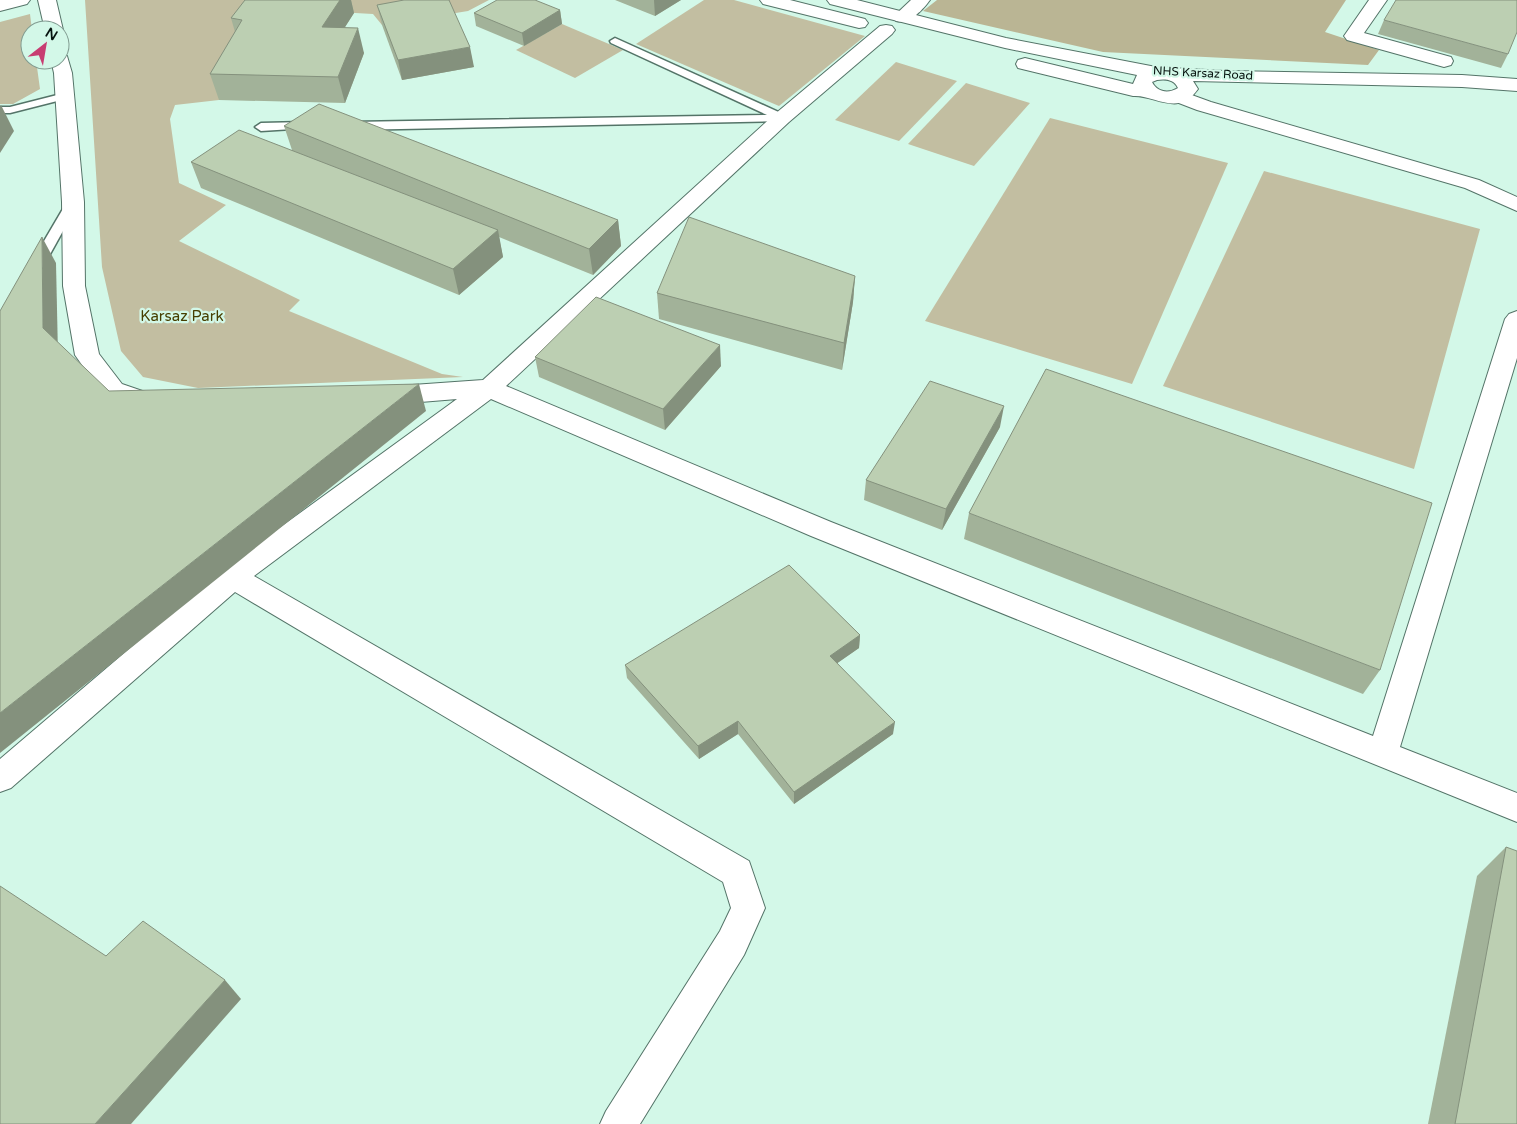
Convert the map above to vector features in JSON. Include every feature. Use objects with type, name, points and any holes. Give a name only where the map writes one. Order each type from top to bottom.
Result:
[{"type":"street","points":[[0,6],[20,0]]},
{"type":"street","points":[[47,0],[52,20]]},
{"type":"street","points":[[769,0],[894,24],[1133,90],[1146,90],[1157,95],[1183,92],[1204,106],[1472,184],[1517,205]]},
{"type":"street","name":"NHS Karsaz Road","points":[[836,0],[894,24],[1162,73],[1462,81],[1517,85]]},
{"type":"street","points":[[0,778],[233,577],[490,388],[782,118],[920,0]]},
{"type":"street","points":[[1378,0],[1353,36],[1444,61]]},
{"type":"street","points":[[61,70],[73,202],[74,286],[87,354],[113,390],[144,402],[172,404]]},
{"type":"street","points":[[1146,90],[1142,82],[1144,78],[1162,73],[1180,78],[1187,85],[1183,92]]},
{"type":"street","name":"NHS Karsaz Road","points":[[1183,92],[1246,92],[1420,98]]},
{"type":"street","points":[[1478,100],[1517,102]]},
{"type":"street","points":[[1382,753],[1517,319]]},
{"type":"street","points":[[365,398],[490,388],[821,529],[1517,808]]},
{"type":"street","points":[[233,577],[738,872],[748,908],[732,943],[618,1124]]},
{"type":"lane","points":[[615,41],[782,118]]},
{"type":"lane","points":[[0,110],[10,110],[65,96]]},
{"type":"lane","points":[[340,126],[782,118]]},
{"type":"lane","points":[[262,127],[320,126]]},
{"type":"lane","points":[[29,278],[73,202]]},
{"type":"green space","name":"Karsaz Park","points":[[85,0],[489,0],[468,11],[382,25],[373,14],[266,8],[250,46],[219,100],[175,105],[170,119],[179,183],[226,205],[179,241],[300,300],[289,311],[442,374],[463,377],[198,388],[143,377],[121,351],[102,267]]},
{"type":"green space","points":[[704,0],[734,0],[865,36],[779,106],[636,44]]},
{"type":"green space","points":[[30,14],[31,20],[20,20],[20,70],[37,70],[40,89],[13,104],[0,104],[0,22]]},
{"type":"green space","points":[[562,24],[623,50],[575,78],[516,50]]},
{"type":"green space","points":[[896,62],[957,81],[899,141],[835,120]]},
{"type":"green space","points":[[966,83],[1030,103],[974,166],[908,144]]},
{"type":"green space","points":[[1050,118],[1228,163],[1132,384],[925,321]]},
{"type":"green space","points":[[1264,171],[1480,229],[1414,469],[1163,386]]},
{"type":"shaded area","points":[[937,0],[1346,0],[1325,32],[1379,50],[1368,65],[1103,52],[923,11]]},
{"type":"building","points":[[245,0],[340,0],[322,27],[358,28],[338,77],[210,74],[242,20],[231,18]]},
{"type":"building","points":[[404,0],[449,0],[470,47],[398,60],[377,5]]},
{"type":"building","points":[[497,0],[535,0],[560,10],[522,33],[474,13]]},
{"type":"building","points":[[1396,0],[1517,0],[1517,32],[1508,54],[1384,20]]},
{"type":"building","points":[[319,104],[618,220],[589,249],[284,126]]},
{"type":"building","points":[[239,130],[498,230],[453,269],[191,162]]},
{"type":"building","points":[[689,217],[855,276],[844,343],[657,293]]},
{"type":"building","points":[[42,237],[43,328],[109,391],[419,384],[0,713],[0,311]]},
{"type":"building","points":[[596,297],[720,345],[663,409],[535,357]]},
{"type":"building","points":[[1046,369],[1432,503],[1380,670],[969,513]]},
{"type":"building","points":[[930,381],[1004,406],[946,509],[866,480]]},
{"type":"building","points":[[789,565],[860,635],[830,656],[895,722],[794,792],[738,721],[698,746],[625,665]]},
{"type":"building","points":[[1506,847],[1517,851],[1517,1124],[1455,1124]]},
{"type":"building","points":[[0,886],[106,956],[143,921],[225,980],[95,1124],[0,1124]]}]
